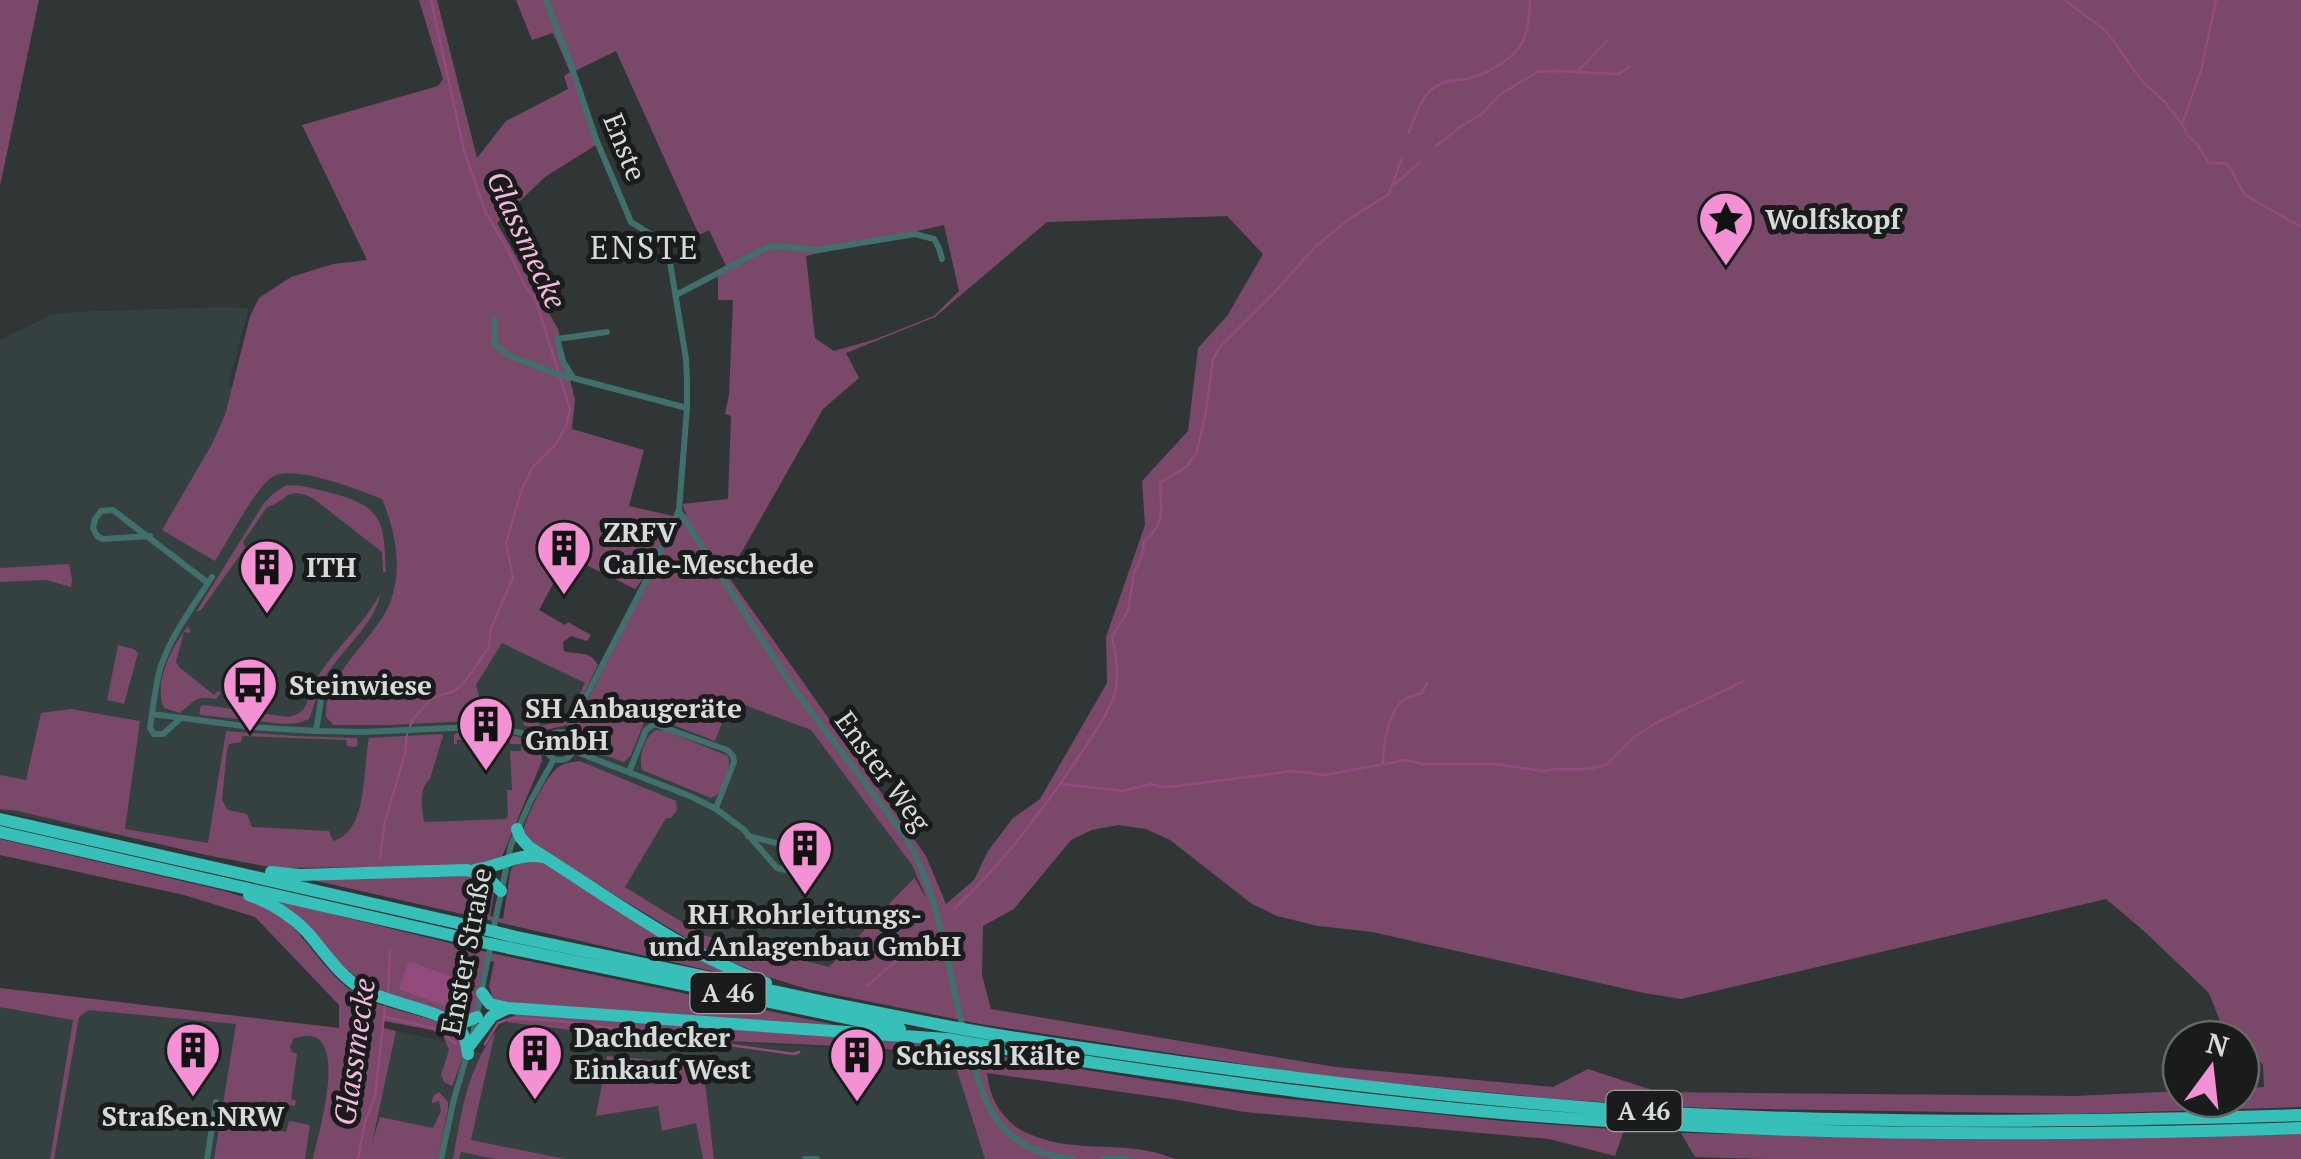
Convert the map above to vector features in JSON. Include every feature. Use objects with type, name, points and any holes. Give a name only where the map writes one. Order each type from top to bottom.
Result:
[{"type":"highway","name":"A 46","points":[[0,819],[178,865],[511,942],[1157,1073],[1415,1105],[1624,1122],[1932,1134],[2301,1128]]},
{"type":"highway","points":[[518,829],[525,844],[706,957],[752,978],[826,1002]]},
{"type":"highway","name":"A 46","points":[[0,832],[178,865]]},
{"type":"highway","points":[[178,865],[300,875],[468,870],[530,855],[545,857]]},
{"type":"highway","points":[[178,865],[278,908],[307,932],[348,979],[381,998],[449,1020],[465,1022],[477,1017]]},
{"type":"highway","points":[[468,870],[485,875],[500,891]]},
{"type":"highway","name":"A 46","points":[[511,942],[826,1002],[946,1032]]},
{"type":"highway","points":[[482,993],[490,1004],[508,1008],[946,1032]]},
{"type":"highway","points":[[469,1050],[492,1016],[508,1008]]},
{"type":"highway","points":[[449,1020],[465,1037],[469,1050]]},
{"type":"highway","name":"A 46","points":[[992,1040],[1280,1077],[1625,1110],[1950,1121],[2301,1115]]},
{"type":"street","name":"Enste","points":[[546,0],[596,140],[631,222],[668,250],[686,359],[687,408],[678,510],[567,733]]},
{"type":"street","points":[[676,295],[745,257],[775,246],[818,250],[916,234],[934,239],[942,258]]},
{"type":"street","points":[[495,320],[493,341],[499,350],[524,362],[687,408]]},
{"type":"street","points":[[569,376],[557,339],[607,332]]},
{"type":"street","points":[[150,536],[103,539],[92,528],[101,511],[113,510],[150,536],[210,580],[168,650],[160,670],[150,728],[158,735],[181,718]]},
{"type":"street","name":"Enster Weg","points":[[678,510],[794,689],[914,850],[939,922],[959,1012],[990,1112],[1031,1148],[1072,1159]]},
{"type":"street","points":[[316,731],[322,694]]},
{"type":"street","points":[[152,714],[316,731],[495,726],[547,740]]},
{"type":"street","points":[[630,772],[646,730],[654,724],[727,750],[734,762],[716,809]]},
{"type":"street","points":[[556,732],[567,733],[574,742],[574,751],[564,760],[554,759],[547,752],[547,740],[556,732]]},
{"type":"street","points":[[574,751],[698,799],[737,824],[777,868],[786,870],[794,863],[796,854],[792,847],[748,836]]},
{"type":"street","name":"Enster Straße","points":[[442,1159],[477,1017],[507,862],[518,829],[554,759]]},
{"type":"street","points":[[207,1159],[216,1102]]},
{"type":"street","points":[[805,1159],[817,1159]]},
{"type":"street","points":[[1104,1159],[1126,1159]]},
{"type":"shaded area","points":[[0,0],[39,0],[0,186]]},
{"type":"shaded area","points":[[419,0],[437,0],[477,158],[506,121],[568,89],[564,76],[570,72],[553,33],[532,40],[516,0],[2301,0],[2301,1107],[2261,1108],[2261,1019],[2219,1019],[2209,993],[2106,899],[1681,999],[1372,932],[1318,926],[1277,916],[1252,904],[1170,840],[1146,829],[1118,825],[1092,830],[1071,840],[1014,909],[983,926],[982,975],[991,1009],[1335,1067],[1553,1087],[1588,1069],[1658,1092],[2076,1096],[2161,1092],[2161,1111],[2073,1114],[1705,1108],[1567,1100],[1335,1078],[980,1024],[807,989],[711,953],[532,845],[523,831],[525,824],[541,789],[558,767],[580,761],[676,801],[677,810],[666,818],[625,887],[703,935],[829,967],[914,878],[927,899],[912,865],[811,730],[739,703],[730,703],[715,741],[647,715],[631,755],[624,762],[587,749],[573,730],[679,518],[686,514],[682,504],[728,499],[731,416],[725,414],[733,300],[718,300],[715,273],[726,266],[709,230],[699,235],[616,51],[571,73],[596,145],[545,177],[497,223],[558,329],[575,400],[572,429],[644,450],[629,506],[673,516],[650,570],[635,589],[568,556],[539,610],[591,635],[587,641],[571,636],[563,642],[564,651],[587,655],[598,665],[568,725],[545,730],[523,725],[524,721],[540,726],[566,720],[585,683],[502,643],[476,685],[483,714],[493,717],[492,720],[334,725],[326,717],[334,685],[382,618],[394,590],[397,559],[382,499],[328,480],[284,473],[274,476],[259,490],[215,561],[162,530],[225,415],[250,316],[259,298],[291,277],[333,264],[367,260],[302,125],[438,86],[443,79]],"holes":[[[1227,216],[1263,254],[1227,316],[1198,348],[1188,431],[1142,481],[1145,525],[1106,637],[1107,683],[1040,799],[1013,818],[988,851],[974,880],[946,904],[926,856],[728,576],[823,409],[859,378],[846,353],[935,317],[1047,222]],[[944,225],[959,291],[934,316],[834,351],[815,338],[806,256]]]},
{"type":"shaded area","points":[[249,308],[228,386],[385,385],[464,593],[590,677],[566,720],[537,728],[531,742],[540,749],[542,761],[504,852],[398,867],[275,868],[0,811],[0,340],[51,315]]},
{"type":"shaded area","points":[[287,485],[351,499],[373,512],[382,531],[386,573],[382,552],[314,499],[292,494],[267,507],[243,542],[245,548],[196,612],[264,503]]},
{"type":"shaded area","points":[[69,564],[71,587],[46,580],[0,582],[0,568]]},
{"type":"shaded area","points":[[380,594],[365,626],[323,680],[309,719],[284,724],[199,713],[204,705],[288,717],[301,712],[321,671]]},
{"type":"shaded area","points":[[184,632],[176,662],[214,695],[221,693],[216,699],[196,700],[180,713],[164,708],[161,687],[170,654]]},
{"type":"shaded area","points":[[118,645],[138,653],[124,704],[107,700]]},
{"type":"shaded area","points":[[739,703],[811,730],[912,865],[932,913],[913,878],[829,968],[703,935],[624,887],[583,767],[592,749],[579,717]]},
{"type":"shaded area","points":[[71,709],[140,721],[125,829],[208,843],[226,731],[357,738],[356,747],[347,746],[346,740],[242,736],[241,742],[229,744],[227,749],[222,800],[228,810],[247,814],[252,827],[329,831],[333,841],[345,835],[358,812],[369,738],[443,736],[422,794],[424,822],[506,819],[508,815],[507,790],[512,790],[510,751],[521,751],[521,744],[510,744],[509,738],[457,740],[457,745],[454,735],[457,733],[521,738],[532,743],[542,761],[501,859],[481,866],[275,868],[0,809],[0,775],[26,780],[41,713]]},
{"type":"shaded area","points":[[656,730],[728,756],[728,771],[717,795],[711,798],[642,770],[643,748]]},
{"type":"shaded area","points":[[0,839],[254,901],[281,916],[336,977],[357,994],[457,1032],[464,1055],[452,1086],[441,1075],[449,1050],[443,1035],[384,1021],[384,1028],[396,1031],[372,1143],[380,1117],[433,1128],[441,1111],[439,1101],[432,1101],[439,1092],[448,1102],[448,1109],[438,1159],[313,1159],[325,1104],[328,1060],[323,1044],[312,1036],[293,1039],[290,1047],[297,1054],[291,1099],[296,1101],[295,1106],[262,1101],[258,1125],[286,1132],[289,1121],[310,1125],[305,1159],[214,1159],[236,1024],[89,1010],[79,1017],[54,1159],[50,1159],[73,1020],[0,1007],[0,988],[339,1028],[339,1005],[255,917],[184,895],[0,855]]},
{"type":"shaded area","points":[[525,860],[545,862],[742,978],[308,879],[467,874],[486,880],[494,892],[490,916],[503,919],[511,868]]},
{"type":"shaded area","points":[[278,901],[495,954],[836,1025],[494,1002],[489,986],[494,962],[485,959],[475,1010],[463,1019],[366,983],[342,965]]},
{"type":"shaded area","points":[[409,961],[466,982],[455,1010],[399,989]]},
{"type":"shaded area","points":[[0,988],[339,1028],[396,1031],[480,1053],[507,1022],[618,1036],[879,1050],[954,1061],[985,1159],[714,1159],[703,1065],[608,1056],[597,1116],[658,1106],[697,1123],[703,1159],[438,1159],[380,1117],[370,1159],[0,1159]]},
{"type":"shaded area","points":[[518,1012],[908,1041],[1270,1097],[1624,1130],[1615,1156],[1549,1139],[1244,1112],[987,1073],[999,1110],[1016,1127],[1036,1137],[1075,1145],[1155,1152],[1175,1159],[985,1159],[954,1061],[881,1048],[618,1036],[507,1022]]},
{"type":"shaded area","points":[[495,1032],[471,1140],[565,1159],[495,1159],[461,1152],[459,1159],[453,1159],[471,1078]]},
{"type":"shaded area","points":[[607,1056],[703,1064],[714,1159],[703,1159],[696,1123],[662,1131],[658,1106],[596,1116]]},
{"type":"shaded area","points":[[1681,1133],[2046,1139],[2301,1134],[2301,1159],[1695,1157]]},
{"type":"waterway","name":"Glassmecke","points":[[410,727],[432,698],[464,683],[489,647],[491,628],[513,578],[506,543],[522,489],[532,468],[556,444],[570,409],[535,298],[486,213],[464,151],[431,0]]},
{"type":"waterway","points":[[1409,132],[1421,104],[1435,87],[1480,75],[1517,50],[1526,33],[1530,0]]},
{"type":"waterway","points":[[2065,0],[2106,31],[2209,163],[2226,163],[2245,195],[2301,227]]},
{"type":"waterway","points":[[2182,124],[2201,71],[2216,0]]},
{"type":"waterway","points":[[1577,72],[1607,41]]},
{"type":"waterway","points":[[1436,146],[1483,113],[1498,96],[1537,72],[1619,74],[1630,66]]},
{"type":"waterway","points":[[955,908],[1007,854],[1039,813],[1110,706],[1117,677],[1112,637],[1128,611],[1144,541],[1159,522],[1160,483],[1187,466],[1196,454],[1213,360],[1219,348],[1315,247],[1389,194],[1402,158]]},
{"type":"waterway","points":[[1394,185],[1419,163]]},
{"type":"waterway","points":[[1062,784],[1123,791],[1151,784],[1177,786],[1293,771],[1325,775],[1406,760],[1423,764],[1495,764],[1544,771],[1587,769],[1606,765],[1634,737],[1658,722],[1744,681]]},
{"type":"waterway","points":[[1383,762],[1395,710],[1404,700],[1422,693],[1427,683]]},
{"type":"waterway","name":"Glassmecke","points":[[380,857],[407,734]]},
{"type":"waterway","points":[[867,986],[928,933]]},
{"type":"waterway","name":"Glassmecke","points":[[388,994],[390,950]]},
{"type":"waterway","name":"Glassmecke","points":[[358,1159],[365,1122],[375,1097],[385,1007]]},
{"type":"waterway","points":[[385,1017],[438,1029],[456,1044]]},
{"type":"waterway","points":[[485,1044],[498,1023],[512,1018],[799,1052]]},
{"type":"place","name":"Wolfskopf","points":[[1726,268]]},
{"type":"place","name":"ZRFV Calle-Meschede","points":[[564,597]]},
{"type":"place","name":"ITH","points":[[267,616]]},
{"type":"place","name":"Steinwiese","points":[[250,734]]},
{"type":"place","name":"SH Anbaugeräte GmbH","points":[[486,773]]},
{"type":"place","name":"RH Rohrleitungs- und Anlagenbau GmbH","points":[[805,897]]},
{"type":"place","name":"Straßen.NRW","points":[[193,1099]]},
{"type":"place","name":"Dachdecker Einkauf West","points":[[535,1102]]},
{"type":"place","name":"Schiessl Kälte","points":[[857,1104]]},
{"type":"district","name":"ENSTE","points":[[645,248]]}]
